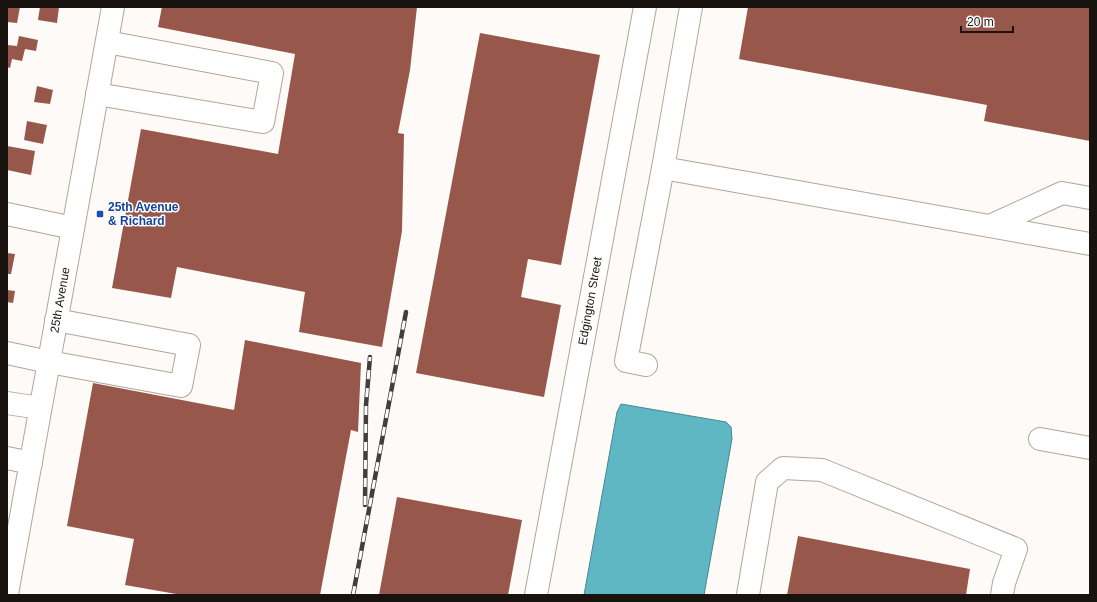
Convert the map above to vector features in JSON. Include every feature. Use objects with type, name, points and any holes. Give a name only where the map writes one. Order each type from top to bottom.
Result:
[{"type":"street","name":"25th Avenue","points":[[8,594],[30,463],[113,7]]},
{"type":"street","name":"Edgington Street","points":[[536,595],[645,7]]},
{"type":"street","points":[[646,365],[626,361],[663,168],[691,7]]},
{"type":"street","points":[[97,94],[263,122],[272,73],[107,42]]},
{"type":"street","points":[[663,168],[1090,244]]},
{"type":"street","points":[[990,226],[1062,193],[1090,198]]},
{"type":"street","points":[[7,214],[73,228]]},
{"type":"street","points":[[7,353],[181,386],[189,345],[56,320]]},
{"type":"street","points":[[7,403],[40,408]]},
{"type":"street","points":[[1040,439],[1090,448]]},
{"type":"street","points":[[7,458],[30,463]]},
{"type":"street","points":[[748,595],[767,482],[783,468],[822,470],[1016,549],[1004,583],[1002,595]]},
{"type":"water","points":[[621,404],[726,422],[731,427],[732,439],[704,595],[584,595],[617,412]]},
{"type":"building","points":[[7,7],[20,7],[17,23],[7,22]]},
{"type":"building","points":[[40,7],[59,7],[57,23],[38,20]]},
{"type":"building","points":[[162,7],[417,7],[410,70],[398,133],[404,134],[402,231],[382,347],[299,332],[305,292],[177,267],[171,298],[112,288],[141,129],[278,154],[295,54],[158,27]]},
{"type":"building","points":[[748,7],[1090,7],[1090,141],[984,121],[987,105],[739,59]]},
{"type":"building","points":[[480,33],[600,55],[561,265],[528,259],[521,297],[561,305],[544,397],[416,373]]},
{"type":"building","points":[[19,36],[38,40],[36,51],[25,49],[22,61],[12,59],[10,68],[7,67],[7,45],[17,46]]},
{"type":"building","points":[[37,86],[53,90],[50,104],[34,102]]},
{"type":"building","points":[[27,121],[47,125],[43,144],[24,140]]},
{"type":"building","points":[[7,146],[35,151],[31,175],[7,170]]},
{"type":"building","points":[[7,253],[15,254],[11,274],[7,274]]},
{"type":"building","points":[[7,290],[15,291],[13,303],[7,302]]},
{"type":"building","points":[[245,340],[361,363],[358,432],[351,430],[320,595],[182,595],[125,585],[134,539],[67,526],[93,383],[234,410]]},
{"type":"building","points":[[397,497],[522,520],[508,595],[379,595]]},
{"type":"building","points":[[798,536],[970,569],[966,595],[787,595]]},
{"type":"railway","points":[[353,595],[406,312]]},
{"type":"railway","points":[[365,505],[366,405],[370,357]]},
{"type":"place","name":"25th Avenue & Richard","points":[[100,214]]}]
